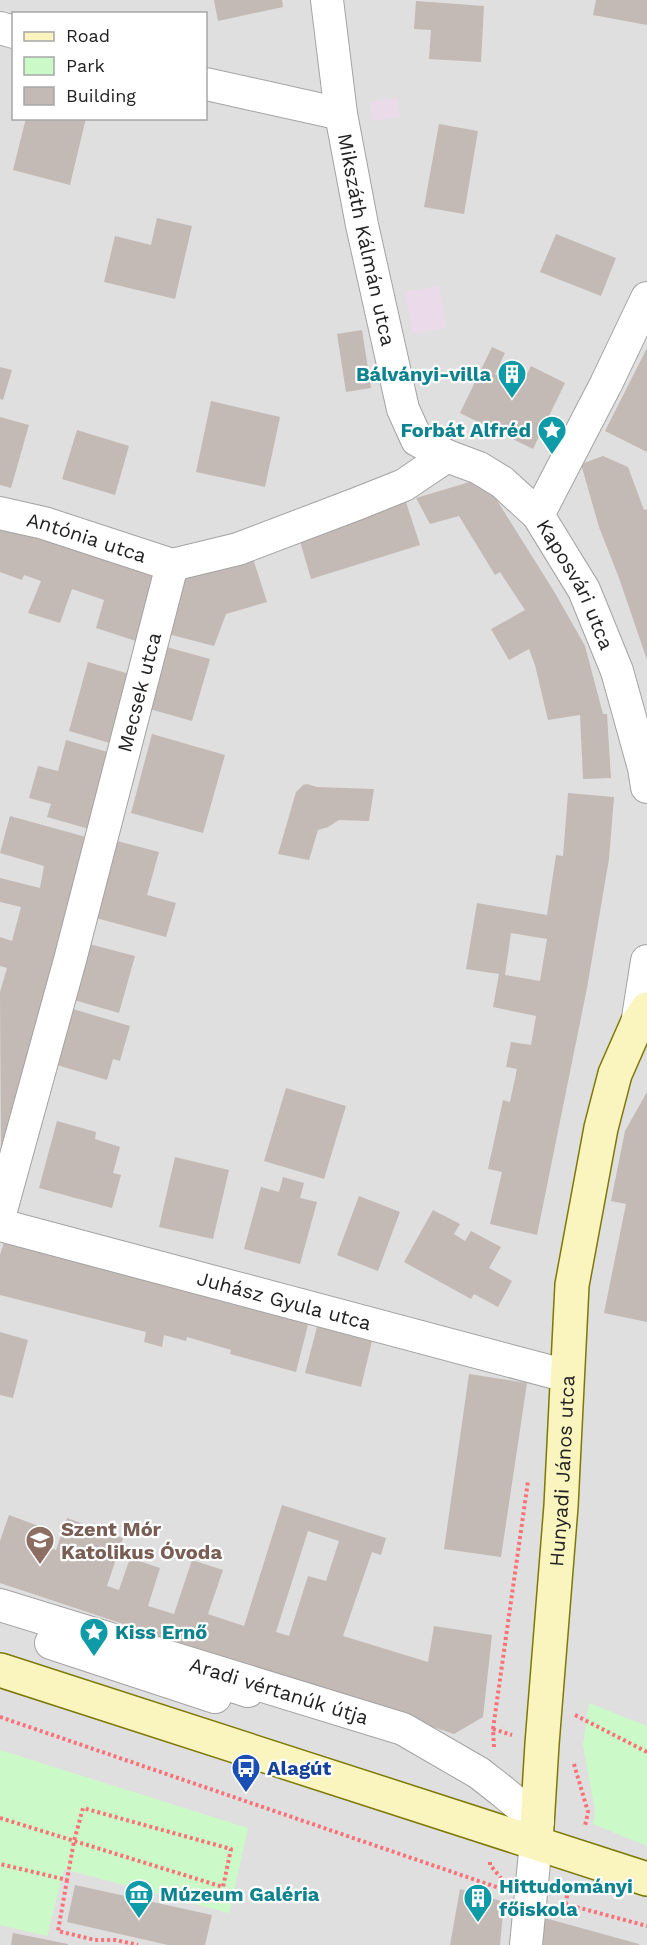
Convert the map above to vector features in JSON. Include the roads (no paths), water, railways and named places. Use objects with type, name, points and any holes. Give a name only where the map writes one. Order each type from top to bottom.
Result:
[{"type":"street","name":"Mikszáth Kálmán utca","points":[[327,0],[341,114],[404,409],[417,440],[447,456]]},
{"type":"street","points":[[207,84],[341,114]]},
{"type":"street","name":"Kaposvári utca","points":[[647,298],[606,384],[538,515],[584,590],[605,641],[617,672],[644,768],[647,787]]},
{"type":"street","points":[[172,565],[238,549],[359,503],[404,485],[447,456],[478,468],[502,482],[538,515]]},
{"type":"street","name":"Antónia utca","points":[[0,513],[44,523],[172,565]]},
{"type":"street","name":"Mecsek utca","points":[[0,1214],[73,949],[172,565]]},
{"type":"street","points":[[642,1016],[647,961]]},
{"type":"street","name":"Hunyadi János utca","points":[[526,1945],[532,1897],[561,1506],[572,1285],[601,1128],[615,1074],[642,1016]]},
{"type":"street","name":"Juhász Gyula utca","points":[[0,1226],[567,1376]]},
{"type":"street","name":"Aradi vértanúk útja","points":[[0,1605],[403,1729],[479,1773],[495,1785],[537,1832]]},
{"type":"street","points":[[0,1626],[215,1697],[221,1682],[395,1740],[495,1785]]},
{"type":"street","points":[[0,1670],[492,1828],[537,1832],[647,1879]]},
{"type":"place","name":"Bálványi-villa","points":[[512,400]]},
{"type":"place","name":"Forbát Alfréd","points":[[552,456]]},
{"type":"place","name":"Szent Mór Katolikus Óvoda","points":[[40,1566]]},
{"type":"place","name":"Kiss Ernő","points":[[94,1658]]},
{"type":"place","name":"Alagút","points":[[246,1794]]},
{"type":"place","name":"Múzeum Galéria","points":[[139,1920]]},
{"type":"place","name":"Hittudományi főiskola","points":[[478,1924]]}]
